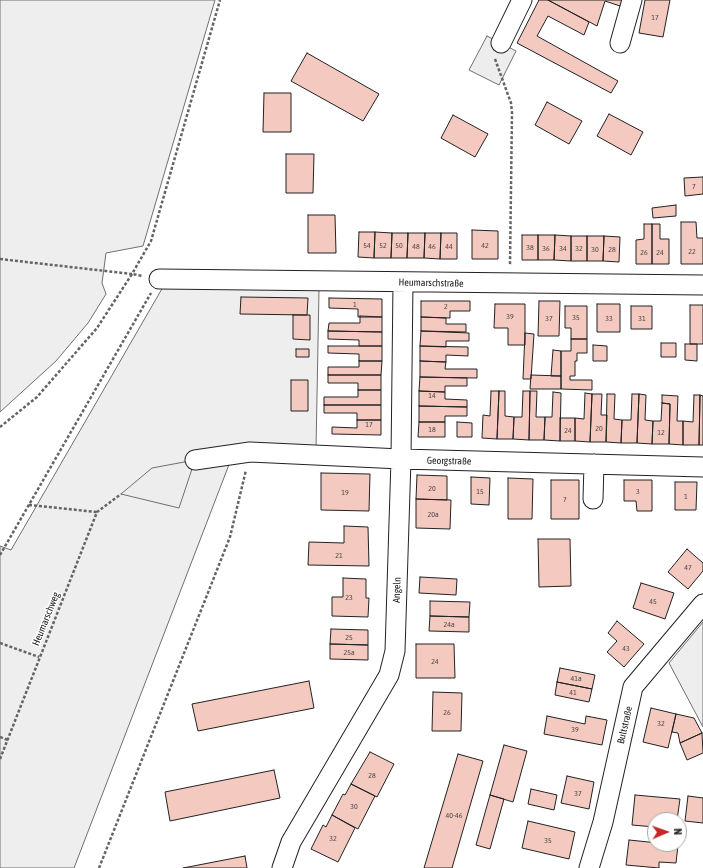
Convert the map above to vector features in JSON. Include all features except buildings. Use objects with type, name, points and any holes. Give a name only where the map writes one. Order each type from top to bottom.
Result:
[{"type":"street","points":[[500,43],[522,0]]},
{"type":"street","points":[[620,43],[632,0]]},
{"type":"street","name":"Heumarschstraße","points":[[159,279],[703,285]]},
{"type":"street","name":"Angeln","points":[[282,868],[291,842],[389,675],[395,651],[401,459],[403,282]]},
{"type":"street","name":"Georgstraße","points":[[195,460],[250,452],[401,459],[703,467]]},
{"type":"street","points":[[593,499],[594,464]]},
{"type":"street","name":"Bultstraße","points":[[589,868],[603,822],[633,687],[703,604]]},
{"type":"path","points":[[0,427],[37,397],[97,328],[132,274],[151,241],[220,0]]},
{"type":"path","points":[[500,43],[494,58],[511,103],[512,113],[509,283]]},
{"type":"path","points":[[0,259],[132,274],[159,279],[0,554]]},
{"type":"path","points":[[99,868],[230,537],[250,452]]},
{"type":"path","points":[[29,505],[97,512],[121,494]]},
{"type":"path","name":"Heumarschweg","points":[[0,759],[97,512]]},
{"type":"path","points":[[0,643],[39,657]]},
{"type":"path","points":[[0,737],[8,740]]},
{"type":"shaded area","points":[[0,0],[215,0],[143,246],[106,253],[102,283],[106,294],[88,323],[56,361],[0,412]]},
{"type":"shaded area","points":[[487,36],[516,51],[499,85],[469,70]]},
{"type":"shaded area","points":[[163,287],[319,289],[316,450],[235,449],[74,868],[0,868],[0,546],[11,550]]},
{"type":"shaded area","points":[[195,460],[179,508],[121,494],[152,468]]},
{"type":"shaded area","points":[[703,622],[703,727],[669,663]]}]
